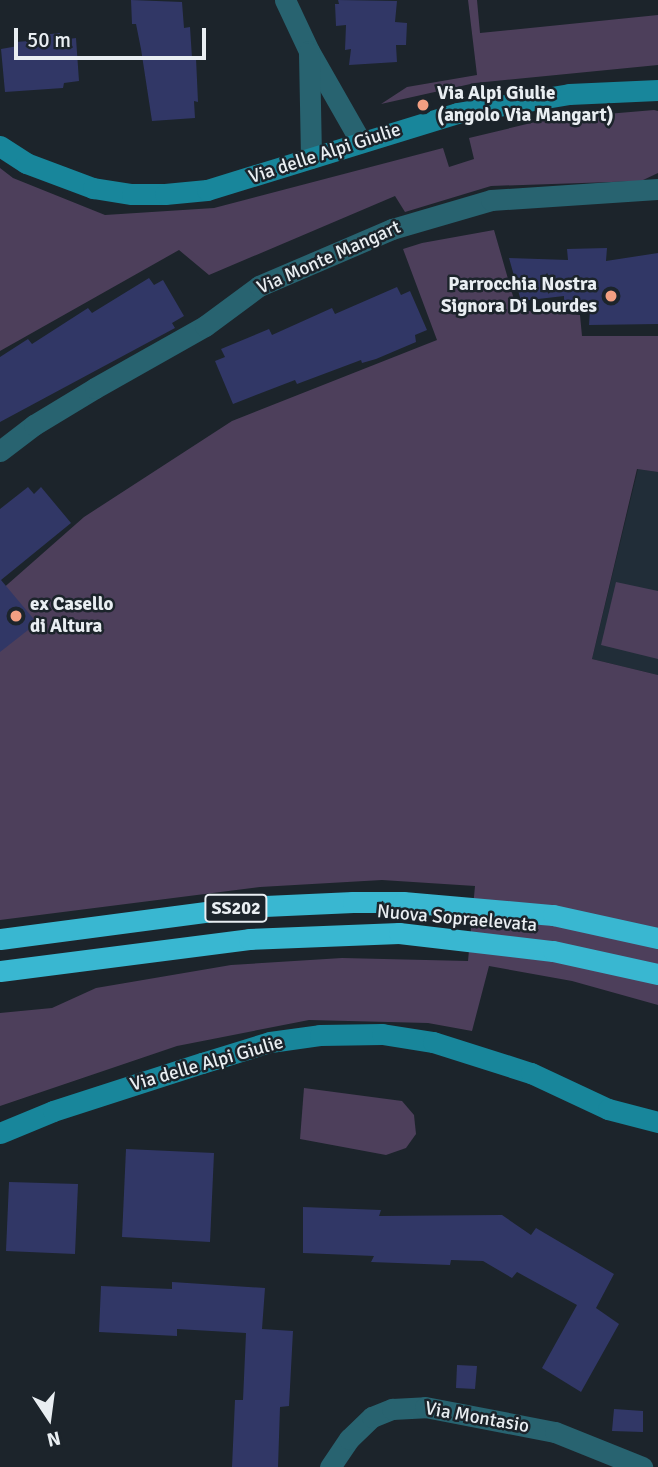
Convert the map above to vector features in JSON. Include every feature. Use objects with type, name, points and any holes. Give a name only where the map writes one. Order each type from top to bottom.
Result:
[{"type":"highway","name":"Nuova Sopraelevata","points":[[0,939],[299,902],[403,902],[474,907],[553,915],[658,938]]},
{"type":"highway","name":"Nuova Sopraelevata","points":[[0,971],[249,939],[399,933],[470,939],[553,951],[658,974]]},
{"type":"street","points":[[285,0],[309,51],[360,142]]},
{"type":"street","points":[[309,51],[312,158]]},
{"type":"street","name":"Via delle Alpi Giulie","points":[[0,146],[58,177],[93,188],[132,194],[207,190],[457,113],[525,101],[627,89],[658,90]]},
{"type":"street","name":"Via Monte Mangart","points":[[0,451],[95,388],[205,327],[259,286],[392,229],[491,200],[658,189]]},
{"type":"street","name":"Via delle Alpi Giulie","points":[[0,1133],[53,1111],[270,1042],[320,1035],[382,1034],[433,1042],[531,1073],[608,1108],[658,1122]]},
{"type":"street","name":"Via Montasio","points":[[330,1467],[349,1439],[372,1417],[392,1409],[425,1407],[555,1432],[642,1467]]},
{"type":"shaded area","points":[[468,0],[477,0],[480,33],[658,15],[658,65],[475,83],[381,104],[407,87],[477,75]]},
{"type":"shaded area","points":[[658,111],[658,173],[641,181],[491,186],[405,212],[395,196],[209,275],[179,250],[0,351],[0,168],[13,178],[105,215],[214,208],[443,148],[449,167],[474,159],[469,138],[548,119]]},
{"type":"shaded area","points":[[494,230],[517,310],[580,315],[582,336],[658,336],[658,472],[637,469],[592,659],[658,675],[658,1005],[572,981],[489,966],[472,1031],[428,1023],[309,1020],[177,1046],[0,1106],[0,1013],[52,1008],[96,988],[231,965],[342,958],[468,961],[475,886],[382,880],[260,887],[0,920],[0,591],[84,517],[232,421],[437,340],[403,249]]},
{"type":"shaded area","points":[[638,469],[658,472],[658,675],[592,659]]},
{"type":"shaded area","points":[[616,582],[658,591],[658,659],[601,645]]},
{"type":"shaded area","points":[[304,1088],[402,1101],[414,1115],[416,1134],[406,1148],[386,1155],[300,1139]]},
{"type":"building","points":[[131,0],[182,2],[184,28],[190,27],[192,58],[196,58],[198,102],[194,101],[195,118],[152,121],[136,24],[132,24]]},
{"type":"building","points":[[338,0],[397,1],[395,22],[407,23],[406,45],[396,45],[397,62],[349,65],[351,49],[345,50],[346,25],[336,26],[335,4],[339,4]]},
{"type":"building","points":[[60,33],[60,40],[76,38],[79,81],[64,83],[63,88],[5,92],[1,49],[18,46],[16,42],[41,40],[41,35]]},
{"type":"building","name":"Parrocchia Nostra Signora Di Lourdes","points":[[607,248],[606,261],[658,253],[658,324],[589,325],[590,310],[564,305],[564,296],[521,301],[509,258],[568,260],[567,249]]},
{"type":"building","points":[[149,278],[154,285],[163,280],[184,316],[172,323],[175,328],[0,422],[0,357],[28,339],[32,344],[88,308],[92,313]]},
{"type":"building","points":[[397,287],[401,295],[410,291],[427,330],[415,335],[416,342],[376,359],[362,363],[361,360],[297,384],[295,380],[233,404],[215,361],[225,357],[221,349],[269,329],[272,335],[332,308],[335,314]]},
{"type":"building","points":[[28,487],[34,494],[41,487],[71,523],[1,580],[37,623],[0,652],[0,509]]},
{"type":"building","points":[[126,1149],[214,1153],[210,1242],[122,1237]]},
{"type":"building","points":[[9,1182],[78,1184],[75,1254],[6,1251]]},
{"type":"building","points":[[303,1207],[381,1210],[379,1216],[502,1215],[531,1235],[536,1228],[614,1274],[596,1308],[619,1324],[581,1392],[542,1368],[577,1305],[517,1272],[512,1278],[483,1261],[451,1260],[450,1265],[371,1262],[374,1256],[303,1253]]},
{"type":"building","points":[[172,1282],[265,1288],[262,1329],[293,1331],[289,1406],[280,1407],[278,1467],[232,1467],[235,1400],[243,1400],[246,1333],[177,1329],[177,1336],[99,1332],[101,1286],[172,1289]]},
{"type":"building","points":[[457,1365],[477,1366],[475,1389],[456,1388]]},
{"type":"building","points":[[614,1409],[643,1411],[643,1432],[612,1431]]},
{"type":"place","name":"Via Alpi Giulie (angolo Via Mangart)","points":[[423,105]]},
{"type":"place","name":"Parrocchia Nostra Signora Di Lourdes","points":[[611,296]]},
{"type":"place","name":"ex Casello di Altura","points":[[16,616]]}]
